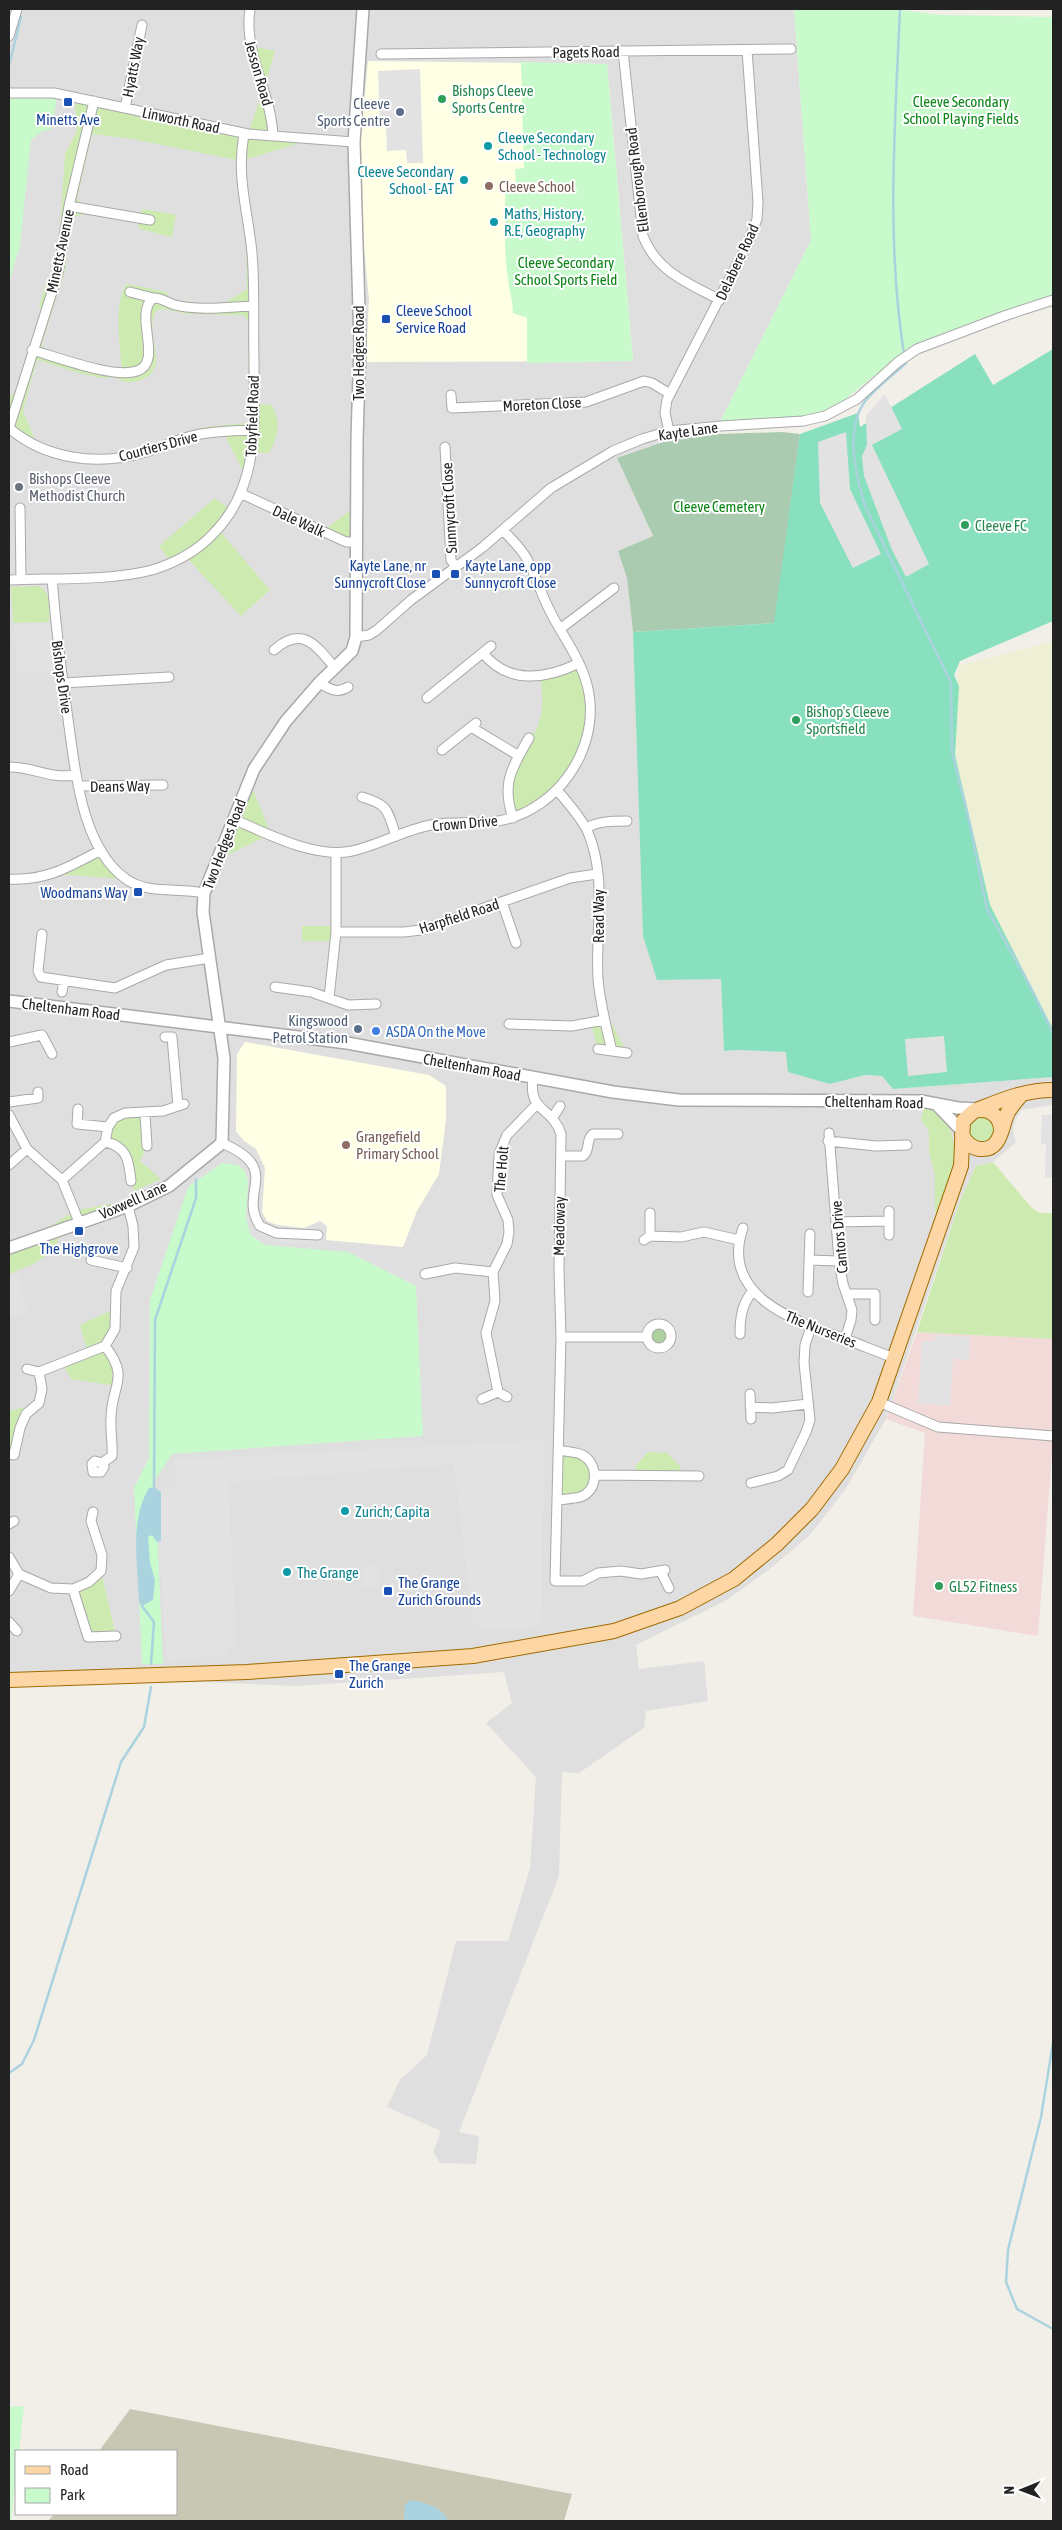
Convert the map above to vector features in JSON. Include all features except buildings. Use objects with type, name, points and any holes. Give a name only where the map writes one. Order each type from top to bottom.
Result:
[{"type":"main road","points":[[9,1680],[248,1672],[473,1656],[614,1631],[680,1608],[734,1578],[777,1544],[812,1509],[842,1468],[879,1402],[961,1166],[962,1133],[965,1118],[978,1109],[1022,1094],[1053,1090]]},
{"type":"main road","points":[[961,1166],[983,1149],[994,1145],[1008,1112],[1022,1094]]},
{"type":"main road","points":[[978,1109],[993,1113],[1001,1124],[1001,1131]]},
{"type":"main road","points":[[962,1133],[970,1145],[983,1149]]},
{"type":"street","points":[[9,36],[17,9]]},
{"type":"street","name":"Jesson Road","points":[[250,9],[248,38],[269,108],[273,136]]},
{"type":"street","name":"Two Hedges Road","points":[[221,1026],[203,912],[204,893],[254,768],[286,721],[319,683],[352,651],[356,637],[360,345],[354,142],[363,9]]},
{"type":"street","name":"Hyatts Way","points":[[125,108],[142,25]]},
{"type":"street","name":"Pagets Road","points":[[380,54],[791,49]]},
{"type":"street","name":"Delabere Road","points":[[669,432],[665,406],[748,243],[758,211],[747,50]]},
{"type":"street","name":"Ellenborough Road","points":[[623,51],[643,236],[656,260],[670,273],[720,300]]},
{"type":"street","name":"Linworth Road","points":[[9,93],[54,93],[244,134],[354,142]]},
{"type":"street","name":"Minetts Avenue","points":[[9,428],[32,350],[58,273],[69,206],[94,101]]},
{"type":"street","name":"Tobyfield Road","points":[[9,580],[131,574],[171,563],[210,537],[226,520],[242,494],[251,460],[253,430],[252,255],[240,176],[244,134]]},
{"type":"street","points":[[69,206],[150,220]]},
{"type":"street","points":[[130,292],[189,307],[253,306]]},
{"type":"street","points":[[32,350],[96,369],[136,371],[145,366],[149,358],[147,315],[148,304],[153,298]]},
{"type":"street","name":"Kayte Lane","points":[[356,637],[369,635],[377,630],[411,600],[503,530],[534,501],[568,476],[615,450],[642,439],[669,432],[721,426],[802,421],[825,416],[857,399],[898,362],[917,349],[1053,300]]},
{"type":"street","name":"Moreton Close","points":[[451,395],[452,408],[586,402],[644,381],[652,383],[670,394]]},
{"type":"street","name":"Courtiers Drive","points":[[9,428],[44,449],[68,456],[93,459],[131,456],[198,434],[253,430]]},
{"type":"street","name":"Sunnycroft Close","points":[[445,447],[451,560],[456,566]]},
{"type":"street","name":"Dale Walk","points":[[242,494],[346,542],[357,542]]},
{"type":"street","points":[[20,508],[21,579]]},
{"type":"street","name":"Crown Drive","points":[[233,819],[312,849],[336,853],[358,849],[431,825],[482,824],[513,818],[532,809],[557,790],[579,759],[589,729],[590,695],[579,663],[560,629],[526,557],[503,530]]},
{"type":"street","name":"Bishops Drive","points":[[52,579],[63,683],[76,775],[84,810],[101,850],[116,870],[133,883],[148,888],[204,893]]},
{"type":"street","points":[[560,629],[614,588]]},
{"type":"street","points":[[274,650],[288,638],[301,638],[323,654],[335,668]]},
{"type":"street","points":[[427,698],[490,646]]},
{"type":"street","points":[[483,653],[490,662],[503,670],[526,677],[549,676],[579,663]]},
{"type":"street","points":[[63,683],[169,677]]},
{"type":"street","points":[[319,683],[332,690],[341,692],[348,687]]},
{"type":"street","points":[[442,750],[473,725],[519,756]]},
{"type":"street","points":[[513,818],[506,797],[506,786],[528,738]]},
{"type":"street","points":[[9,767],[25,768],[58,778],[76,775]]},
{"type":"street","name":"Deans Way","points":[[78,786],[163,785]]},
{"type":"street","name":"Read Way","points":[[557,790],[586,828],[594,853],[597,874],[598,979],[604,1020],[612,1051]]},
{"type":"street","points":[[362,797],[379,802],[387,809],[396,836]]},
{"type":"street","points":[[586,828],[606,821],[627,821]]},
{"type":"street","points":[[9,879],[30,879],[54,874],[101,850]]},
{"type":"street","points":[[329,998],[336,932],[336,853]]},
{"type":"street","name":"Harpfield Road","points":[[336,932],[413,931],[570,878],[597,874]]},
{"type":"street","points":[[502,902],[516,943]]},
{"type":"street","points":[[42,934],[40,975],[64,981],[115,988],[166,965],[210,958]]},
{"type":"street","points":[[62,992],[64,981]]},
{"type":"street","points":[[275,987],[310,992],[348,1004],[376,1004]]},
{"type":"street","name":"Cheltenham Road","points":[[9,1002],[221,1026],[351,1044],[613,1092],[680,1100],[916,1100],[978,1109]]},
{"type":"street","points":[[510,1024],[572,1026],[604,1020]]},
{"type":"street","points":[[221,1026],[224,1058],[222,1143],[240,1151],[250,1160],[256,1170],[254,1211],[260,1226],[276,1234],[318,1235]]},
{"type":"street","points":[[9,1042],[42,1034],[52,1054]]},
{"type":"street","points":[[62,1180],[105,1142],[108,1127],[114,1118],[125,1113],[136,1111],[145,1114],[181,1105],[172,1037],[165,1037]]},
{"type":"street","points":[[598,1049],[627,1052]]},
{"type":"street","points":[[533,1078],[531,1091],[537,1104]]},
{"type":"street","points":[[9,1102],[38,1098],[38,1092]]},
{"type":"street","name":"Meadoway","points":[[537,1104],[552,1117],[561,1134],[559,1270],[561,1337],[555,1581],[583,1581],[598,1573],[620,1571],[641,1574],[663,1571],[669,1588]]},
{"type":"street","name":"The Holt","points":[[493,1272],[507,1244],[509,1232],[508,1220],[497,1195],[500,1149],[507,1135],[537,1104]]},
{"type":"street","name":"Cheltenham Road","points":[[936,1104],[962,1133]]},
{"type":"street","points":[[552,1117],[560,1106]]},
{"type":"street","points":[[78,1109],[77,1124],[108,1127]]},
{"type":"street","points":[[145,1114],[147,1146]]},
{"type":"street","points":[[9,1115],[27,1149],[62,1180],[79,1222]]},
{"type":"street","points":[[561,1156],[583,1156],[588,1150],[589,1139],[593,1134],[618,1134]]},
{"type":"street","name":"Cantors Drive","points":[[845,1339],[852,1315],[839,1261],[834,1177],[829,1137],[876,1146],[907,1146]]},
{"type":"street","points":[[105,1142],[122,1148],[126,1156],[131,1180]]},
{"type":"street","name":"Voxwell Lane","points":[[9,1248],[128,1206],[169,1186],[222,1143]]},
{"type":"street","points":[[9,1165],[27,1149]]},
{"type":"street","points":[[27,1369],[39,1372],[105,1346],[115,1329],[116,1291],[134,1247],[133,1226],[128,1206]]},
{"type":"street","points":[[889,1211],[889,1235]]},
{"type":"street","points":[[650,1213],[647,1238],[681,1237],[704,1232],[739,1240]]},
{"type":"street","points":[[836,1222],[889,1221]]},
{"type":"street","name":"The Nurseries","points":[[743,1228],[738,1249],[740,1267],[753,1290],[780,1312],[811,1327],[894,1358]]},
{"type":"street","points":[[808,1292],[810,1234]]},
{"type":"street","points":[[91,1260],[127,1268]]},
{"type":"street","points":[[809,1260],[839,1261]]},
{"type":"street","points":[[425,1274],[455,1268],[493,1272],[495,1301],[486,1333],[498,1392],[507,1397]]},
{"type":"street","points":[[740,1334],[740,1312],[744,1301],[753,1290]]},
{"type":"street","points":[[847,1294],[875,1294],[875,1320]]},
{"type":"street","points":[[751,1483],[781,1474],[791,1466],[806,1432],[810,1420],[804,1363],[805,1345],[811,1327]]},
{"type":"street","points":[[561,1337],[647,1337]]},
{"type":"street","points":[[102,1463],[112,1456],[111,1416],[118,1378],[116,1361],[105,1346]]},
{"type":"street","points":[[9,1454],[14,1455],[20,1428],[26,1414],[39,1402],[42,1389],[39,1372]]},
{"type":"street","points":[[482,1399],[498,1392]]},
{"type":"street","points":[[750,1394],[750,1419]]},
{"type":"street","points":[[879,1402],[938,1427],[1053,1436]]},
{"type":"street","points":[[750,1407],[772,1408],[808,1404]]},
{"type":"street","points":[[557,1500],[583,1496],[591,1488],[595,1475],[592,1465],[584,1456],[558,1450]]},
{"type":"street","points":[[595,1475],[699,1476]]},
{"type":"street","points":[[9,1556],[19,1574],[51,1588],[73,1589],[89,1582],[101,1571],[102,1555],[91,1521],[94,1512]]},
{"type":"street","points":[[9,1591],[19,1574]]},
{"type":"street","points":[[73,1589],[88,1637],[116,1636]]},
{"type":"street","points":[[9,1622],[18,1631]]},
{"type":"shaded area","points":[[9,9],[794,9],[811,240],[720,422],[720,434],[669,440],[617,458],[653,537],[618,551],[627,578],[633,632],[643,936],[658,980],[721,978],[724,1051],[786,1052],[830,1084],[865,1075],[882,1076],[893,1089],[1053,1077],[1053,1105],[1021,1110],[1014,1123],[1013,1133],[1016,1142],[993,1162],[976,1166],[960,1201],[886,1419],[845,1490],[810,1535],[767,1571],[727,1600],[636,1645],[639,1669],[704,1661],[708,1701],[646,1711],[644,1728],[579,1773],[562,1772],[559,1876],[459,2132],[479,2136],[476,2164],[440,2163],[433,2152],[441,2131],[387,2107],[400,2080],[427,2055],[456,1941],[508,1941],[530,1868],[536,1777],[486,1723],[512,1703],[504,1672],[296,1686],[9,1674]]},
{"type":"shaded area","name":"Cleeve School","points":[[368,61],[607,64],[633,361],[366,362],[369,299],[362,228],[360,144]]},
{"type":"shaded area","name":"Cleeve Sports Centre","points":[[420,69],[423,163],[407,163],[406,150],[387,151],[386,125],[380,125],[378,71]]},
{"type":"shaded area","points":[[885,394],[902,429],[872,445],[929,564],[906,577],[892,550],[864,476],[862,456],[867,445],[866,416]]},
{"type":"shaded area","points":[[846,432],[850,489],[881,554],[853,568],[820,503],[818,442]]},
{"type":"shaded area","points":[[15,624],[50,624],[56,672],[17,673]]},
{"type":"shaded area","points":[[1053,641],[1053,1029],[990,905],[955,755],[958,666]]},
{"type":"shaded area","points":[[944,1036],[947,1072],[908,1076],[905,1039]]},
{"type":"shaded area","name":"Grangefield Primary School","points":[[245,1042],[429,1075],[446,1086],[446,1120],[439,1174],[417,1211],[403,1247],[326,1240],[327,1226],[320,1221],[304,1228],[277,1225],[267,1221],[262,1212],[265,1168],[256,1149],[244,1141],[236,1131],[237,1054]]},
{"type":"shaded area","points":[[1042,1115],[1053,1115],[1053,1178],[1045,1177],[1046,1144],[1041,1144]]},
{"type":"shaded area","points":[[251,1215],[259,1230],[271,1236],[314,1239],[314,1244],[275,1242],[265,1239],[254,1228]]},
{"type":"shaded area","points":[[17,1273],[29,1313],[9,1319],[9,1276]]},
{"type":"shaded area","points":[[917,1332],[1053,1339],[1053,1441],[1038,1636],[913,1616],[925,1433],[886,1419]]},
{"type":"shaded area","points":[[935,1335],[970,1337],[969,1360],[953,1359],[950,1406],[918,1403],[922,1341],[935,1341]]},
{"type":"shaded area","points":[[544,1440],[541,1624],[536,1625],[536,1628],[482,1631],[479,1624],[473,1624],[454,1464],[228,1482],[236,1632],[234,1646],[227,1646],[227,1654],[166,1661],[156,1489],[177,1487],[175,1460]]},
{"type":"shaded area","points":[[379,1566],[380,1586],[363,1587],[363,1567]]},
{"type":"shaded area","points":[[130,2409],[572,2494],[564,2521],[48,2521],[53,2515],[178,2515],[178,2450],[100,2450]]},
{"type":"green space","name":"Cleeve Secondary School Playing Fields","points":[[794,9],[893,9],[942,15],[1053,17],[1053,295],[972,322],[908,348],[842,402],[809,417],[720,422],[811,240]]},
{"type":"green space","points":[[250,46],[275,51],[264,88]]},
{"type":"green space","name":"Cleeve Secondary School Sports Field","points":[[521,62],[607,64],[633,361],[527,363],[527,318],[513,313],[506,267],[505,244],[505,185],[516,184],[515,169],[524,168]]},
{"type":"green space","points":[[264,88],[273,136],[309,140],[241,161],[250,237],[254,404],[272,405],[278,423],[277,435],[269,453],[252,452],[247,478],[223,432],[131,456],[91,456],[68,456],[9,428],[9,397],[15,393],[42,311],[39,306],[47,280],[53,274],[59,241],[65,154],[77,131],[75,102],[248,134]],"holes":[[[92,134],[133,139],[237,160],[238,195],[246,234],[247,289],[223,304],[213,304],[173,300],[166,292],[127,284],[120,301],[119,313],[122,368],[71,359],[44,348],[42,344],[65,271],[71,218],[94,214],[110,216],[138,223],[140,229],[172,237],[176,215],[143,209],[139,216],[84,205],[77,199]],[[164,309],[188,314],[243,315],[248,321],[249,414],[247,423],[204,427],[114,455],[91,456],[62,450],[35,440],[23,411],[37,360],[101,378],[116,378],[127,382],[136,381],[149,376],[156,364],[152,328],[157,310]]]},
{"type":"green space","points":[[11,97],[57,99],[51,129],[42,131],[31,140],[20,245],[9,283],[9,99]]},
{"type":"green space","name":"Bishop's Cleeve Sportsfield","points":[[1053,349],[1053,621],[960,661],[954,675],[959,686],[955,755],[990,905],[1053,1029],[1053,1077],[893,1089],[882,1076],[865,1075],[830,1084],[788,1072],[786,1052],[724,1051],[721,979],[657,980],[643,936],[633,632],[774,623],[800,434],[858,413],[860,427],[975,354],[993,385]]},
{"type":"green space","name":"Cleeve Cemetery","points":[[782,432],[800,434],[775,623],[633,632],[627,578],[618,551],[653,536],[617,458],[669,440],[720,434]]},
{"type":"green space","points":[[215,498],[232,511],[218,529],[270,590],[241,616],[185,556],[171,563],[159,546]]},
{"type":"green space","points":[[357,505],[357,542],[322,532]]},
{"type":"green space","points":[[38,586],[48,596],[49,622],[13,623],[11,587]]},
{"type":"green space","points":[[579,663],[586,678],[589,729],[564,783],[513,818],[508,804],[519,756],[532,733],[535,734],[540,720],[542,692],[540,677]]},
{"type":"green space","points":[[249,780],[271,834],[217,860]]},
{"type":"green space","points":[[101,850],[126,879],[54,874]]},
{"type":"green space","points":[[302,926],[336,926],[335,941],[302,941]]},
{"type":"green space","points":[[602,1005],[627,1053],[598,1049],[591,1024],[604,1020]]},
{"type":"green space","points":[[924,1105],[937,1112],[943,1118],[952,1135],[954,1146],[952,1168],[938,1212],[935,1212],[935,1175],[929,1152],[929,1131],[921,1120]]},
{"type":"green space","points":[[145,1114],[147,1146],[140,1161],[161,1179],[134,1191],[127,1156],[105,1142],[114,1118]]},
{"type":"green space","points":[[982,1115],[995,1123],[995,1137],[984,1145],[971,1140],[967,1126],[973,1118]]},
{"type":"green space","points":[[993,1162],[1032,1208],[1040,1213],[1053,1213],[1053,1339],[917,1332],[960,1201],[976,1166]]},
{"type":"green space","points":[[222,1163],[238,1165],[245,1171],[248,1181],[246,1218],[250,1234],[265,1245],[348,1252],[416,1286],[423,1436],[172,1454],[155,1480],[163,1664],[142,1664],[134,1488],[149,1458],[150,1300],[188,1187]]},
{"type":"green space","points":[[148,1196],[61,1229],[55,1250],[31,1265],[9,1274],[9,1248],[26,1241],[75,1211]]},
{"type":"green space","points":[[114,1309],[115,1329],[105,1346],[116,1361],[117,1386],[71,1379],[62,1363],[88,1353],[80,1325]]},
{"type":"green space","points":[[655,1325],[663,1325],[670,1332],[670,1340],[663,1347],[655,1347],[648,1340],[648,1332]]},
{"type":"green space","points":[[39,1403],[26,1414],[14,1455],[9,1454],[9,1411]]},
{"type":"green space","points":[[558,1450],[580,1454],[592,1465],[589,1491],[557,1500]]},
{"type":"green space","points":[[648,1452],[667,1453],[680,1466],[682,1476],[634,1475],[636,1465]]},
{"type":"green space","points":[[101,1571],[116,1636],[88,1637],[73,1589]]},
{"type":"green space","points":[[24,2406],[19,2450],[15,2450],[15,2487],[11,2521],[9,2521],[9,2407]]},
{"type":"water","points":[[154,1487],[161,1492],[161,1541],[157,1542],[152,1535],[148,1537],[150,1563],[155,1580],[153,1600],[142,1606],[139,1602],[136,1558],[137,1529],[143,1501],[149,1488]]},
{"type":"water","points":[[410,2500],[438,2509],[446,2516],[448,2521],[404,2521],[405,2505]]},
{"type":"waterway","points":[[900,9],[893,182],[895,268],[904,354]]},
{"type":"waterway","points":[[10,62],[21,17]]},
{"type":"waterway","points":[[905,359],[906,363],[870,395],[859,411],[855,424],[854,438],[858,480],[865,506],[951,683],[952,752],[970,825],[987,909],[1029,984],[1053,1034]]},
{"type":"waterway","points":[[154,1487],[155,1320],[196,1198],[196,1179]]},
{"type":"waterway","points":[[142,1606],[154,1622],[151,1664]]},
{"type":"waterway","points":[[9,2073],[22,2064],[34,2040],[121,1762],[144,1727],[151,1687]]},
{"type":"waterway","points":[[1053,2043],[1041,2117],[1008,2250],[1006,2282],[1017,2309],[1053,2329]]},
{"type":"place","name":"Bishops Cleeve Sports Centre","points":[[442,99]]},
{"type":"place","name":"Minetts Ave","points":[[68,102]]},
{"type":"place","name":"Cleeve Sports Centre","points":[[400,112]]},
{"type":"place","name":"Cleeve Secondary School - Technology","points":[[488,146]]},
{"type":"place","name":"Cleeve Secondary School - EAT","points":[[464,180]]},
{"type":"place","name":"Cleeve School","points":[[489,186]]},
{"type":"place","name":"Maths, History, R.E, Geography","points":[[494,222]]},
{"type":"place","name":"Cleeve School Service Road","points":[[386,319]]},
{"type":"place","name":"Bishops Cleeve Methodist Church","points":[[19,487]]},
{"type":"place","name":"Cleeve FC","points":[[965,525]]},
{"type":"place","name":"Kayte Lane, nr Sunnycroft Close","points":[[436,574]]},
{"type":"place","name":"Kayte Lane, opp Sunnycroft Close","points":[[455,574]]},
{"type":"place","name":"Bishop's Cleeve Sportsfield","points":[[796,720]]},
{"type":"place","name":"Woodmans Way","points":[[138,892]]},
{"type":"place","name":"Kingswood Petrol Station","points":[[358,1029]]},
{"type":"place","name":"ASDA On the Move","points":[[376,1031]]},
{"type":"place","name":"Grangefield Primary School","points":[[346,1145]]},
{"type":"place","name":"The Highgrove","points":[[79,1231]]},
{"type":"place","name":"Zurich; Capita","points":[[345,1511]]},
{"type":"place","name":"The Grange","points":[[287,1572]]},
{"type":"place","name":"GL52 Fitness","points":[[939,1586]]},
{"type":"place","name":"The Grange Zurich Grounds","points":[[388,1591]]},
{"type":"place","name":"The Grange Zurich","points":[[339,1674]]}]
